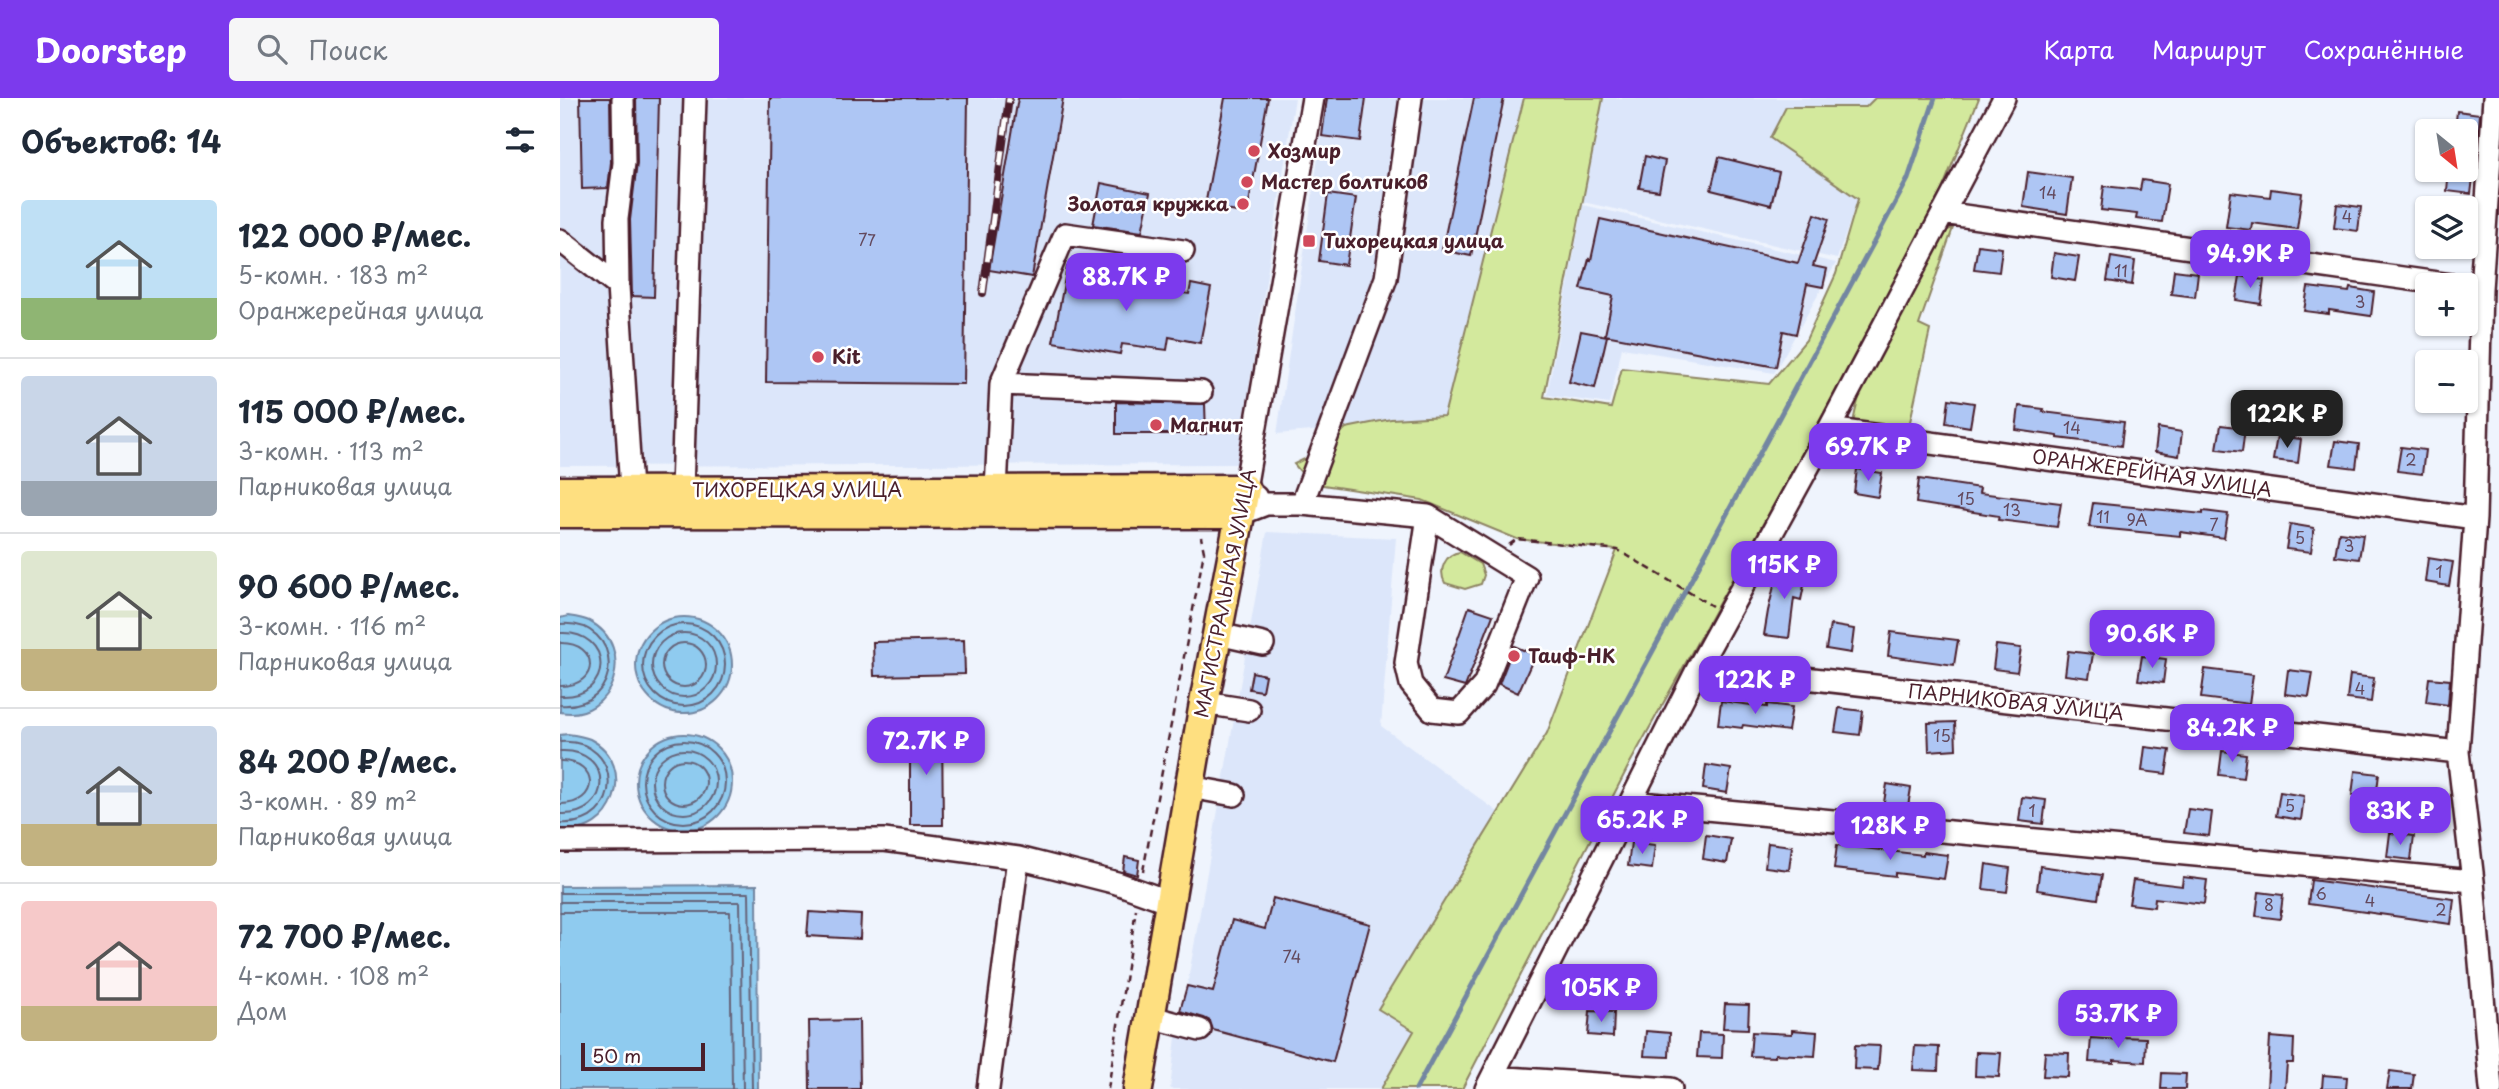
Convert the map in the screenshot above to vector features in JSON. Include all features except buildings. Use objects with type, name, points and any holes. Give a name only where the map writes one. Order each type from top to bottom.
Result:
[{"type":"main road","name":"ТИХОРЕЦКАЯ УЛИЦА","points":[[560,491],[996,490],[1250,502]]},
{"type":"main road","name":"ТИХОРЕЦКАЯ УЛИЦА","points":[[560,513],[1168,512],[1250,502]]},
{"type":"main road","name":"МАГИСТРАЛЬНАЯ УЛИЦА","points":[[1138,1089],[1204,703],[1250,502]]},
{"type":"street","points":[[623,98],[624,163],[617,219],[618,286],[631,490]]},
{"type":"street","points":[[682,490],[695,98]]},
{"type":"street","name":"МАГИСТРАЛЬНАЯ УЛИЦА","points":[[1250,502],[1313,98]]},
{"type":"street","points":[[1302,504],[1386,278],[1411,98]]},
{"type":"street","points":[[1671,1089],[1489,1083],[1699,666],[1829,429],[2004,98]]},
{"type":"street","points":[[2475,273],[2494,98]]},
{"type":"street","points":[[1943,212],[2415,280]]},
{"type":"street","points":[[996,490],[1001,384],[1065,233],[1183,251]]},
{"type":"street","points":[[560,240],[618,286]]},
{"type":"street","points":[[2474,336],[2476,518],[2458,752],[2473,881],[2491,1089]]},
{"type":"street","points":[[1001,384],[1201,391]]},
{"type":"street","name":"ОРАНЖЕРЕЙНАЯ УЛИЦА","points":[[1829,429],[2476,518]]},
{"type":"street","points":[[1250,502],[1428,516],[1527,577],[1484,685],[1460,713],[1432,710],[1411,684],[1406,663],[1428,516]]},
{"type":"street","points":[[1218,634],[1263,644]]},
{"type":"street","name":"ПАРНИКОВАЯ УЛИЦА","points":[[1699,666],[2458,752]]},
{"type":"street","points":[[1204,703],[1248,709]]},
{"type":"street","points":[[1190,787],[1234,795]]},
{"type":"street","points":[[1632,802],[2473,881]]},
{"type":"street","points":[[560,841],[884,840],[1018,858],[1117,883],[1170,902]]},
{"type":"street","points":[[988,1089],[1018,858]]},
{"type":"street","points":[[1151,1017],[1200,1030]]},
{"type":"path","points":[[1108,1089],[1139,893],[1204,552],[1199,531]]},
{"type":"path","points":[[1493,556],[1517,539],[1618,550],[1693,595]]},
{"type":"shaded area","points":[[560,98],[1295,98],[1237,464],[560,466]]},
{"type":"shaded area","points":[[1327,98],[1524,98],[1444,417],[1391,419],[1346,428],[1277,434]]},
{"type":"shaded area","points":[[1603,98],[1875,98],[1866,107],[1786,107],[1858,198],[1837,259],[1583,202]]},
{"type":"shaded area","points":[[1583,205],[1836,263],[1774,373],[1622,348],[1609,404],[1547,395]]},
{"type":"shaded area","points":[[1267,532],[1396,538],[1381,726],[1498,812],[1378,1008],[1415,1031],[1381,1089],[1170,1089],[1178,1020],[1187,986]]},
{"type":"green space","points":[[1524,98],[1603,98],[1544,397],[1611,408],[1622,368],[1769,384],[1806,340],[1836,274],[1858,199],[1770,138],[1786,107],[1866,107],[1875,98],[1979,98],[1941,192],[1803,452],[1630,763],[1462,1089],[1381,1089],[1414,1031],[1378,1009],[1547,733],[1617,550],[1517,539],[1422,500],[1310,483],[1294,464],[1321,451],[1346,428],[1391,419],[1444,416]]},
{"type":"green space","points":[[1953,228],[1919,325],[1930,330],[1908,431],[1853,423],[1867,372],[1890,323],[1945,231]]},
{"type":"green space","points":[[1460,552],[1480,564],[1484,575],[1481,584],[1465,589],[1445,583],[1442,573],[1444,563],[1450,556]]},
{"type":"water","points":[[568,616],[589,621],[604,633],[613,647],[616,664],[606,695],[594,706],[579,712],[560,712],[560,618]]},
{"type":"water","points":[[684,617],[702,621],[718,631],[728,647],[732,665],[728,683],[718,699],[702,709],[684,713],[666,709],[650,699],[640,683],[636,665],[640,647],[650,631],[666,621]]},
{"type":"water","points":[[684,734],[702,738],[718,748],[728,764],[732,782],[728,800],[718,816],[702,826],[684,830],[666,826],[650,816],[640,800],[636,782],[640,764],[650,748],[666,738]]},
{"type":"water","points":[[560,735],[590,739],[605,750],[614,765],[616,781],[614,798],[606,812],[594,823],[579,829],[560,829]]},
{"type":"water","points":[[757,885],[758,1089],[560,1089],[560,886]]},
{"type":"waterway","points":[[1416,1089],[1908,179],[1935,98]]},
{"type":"railway","points":[[983,293],[1009,98]]},
{"type":"place","name":"Хозмир","points":[[1254,151]]},
{"type":"place","name":"Мастер болтиков","points":[[1247,182]]},
{"type":"place","name":"Золотая кружка","points":[[1243,204]]},
{"type":"place","name":"Тихорецкая улица","points":[[1309,241]]},
{"type":"place","name":"Kit","points":[[818,357]]},
{"type":"place","name":"Магнит","points":[[1156,425]]},
{"type":"place","name":"Таиф-НК","points":[[1514,656]]}]
